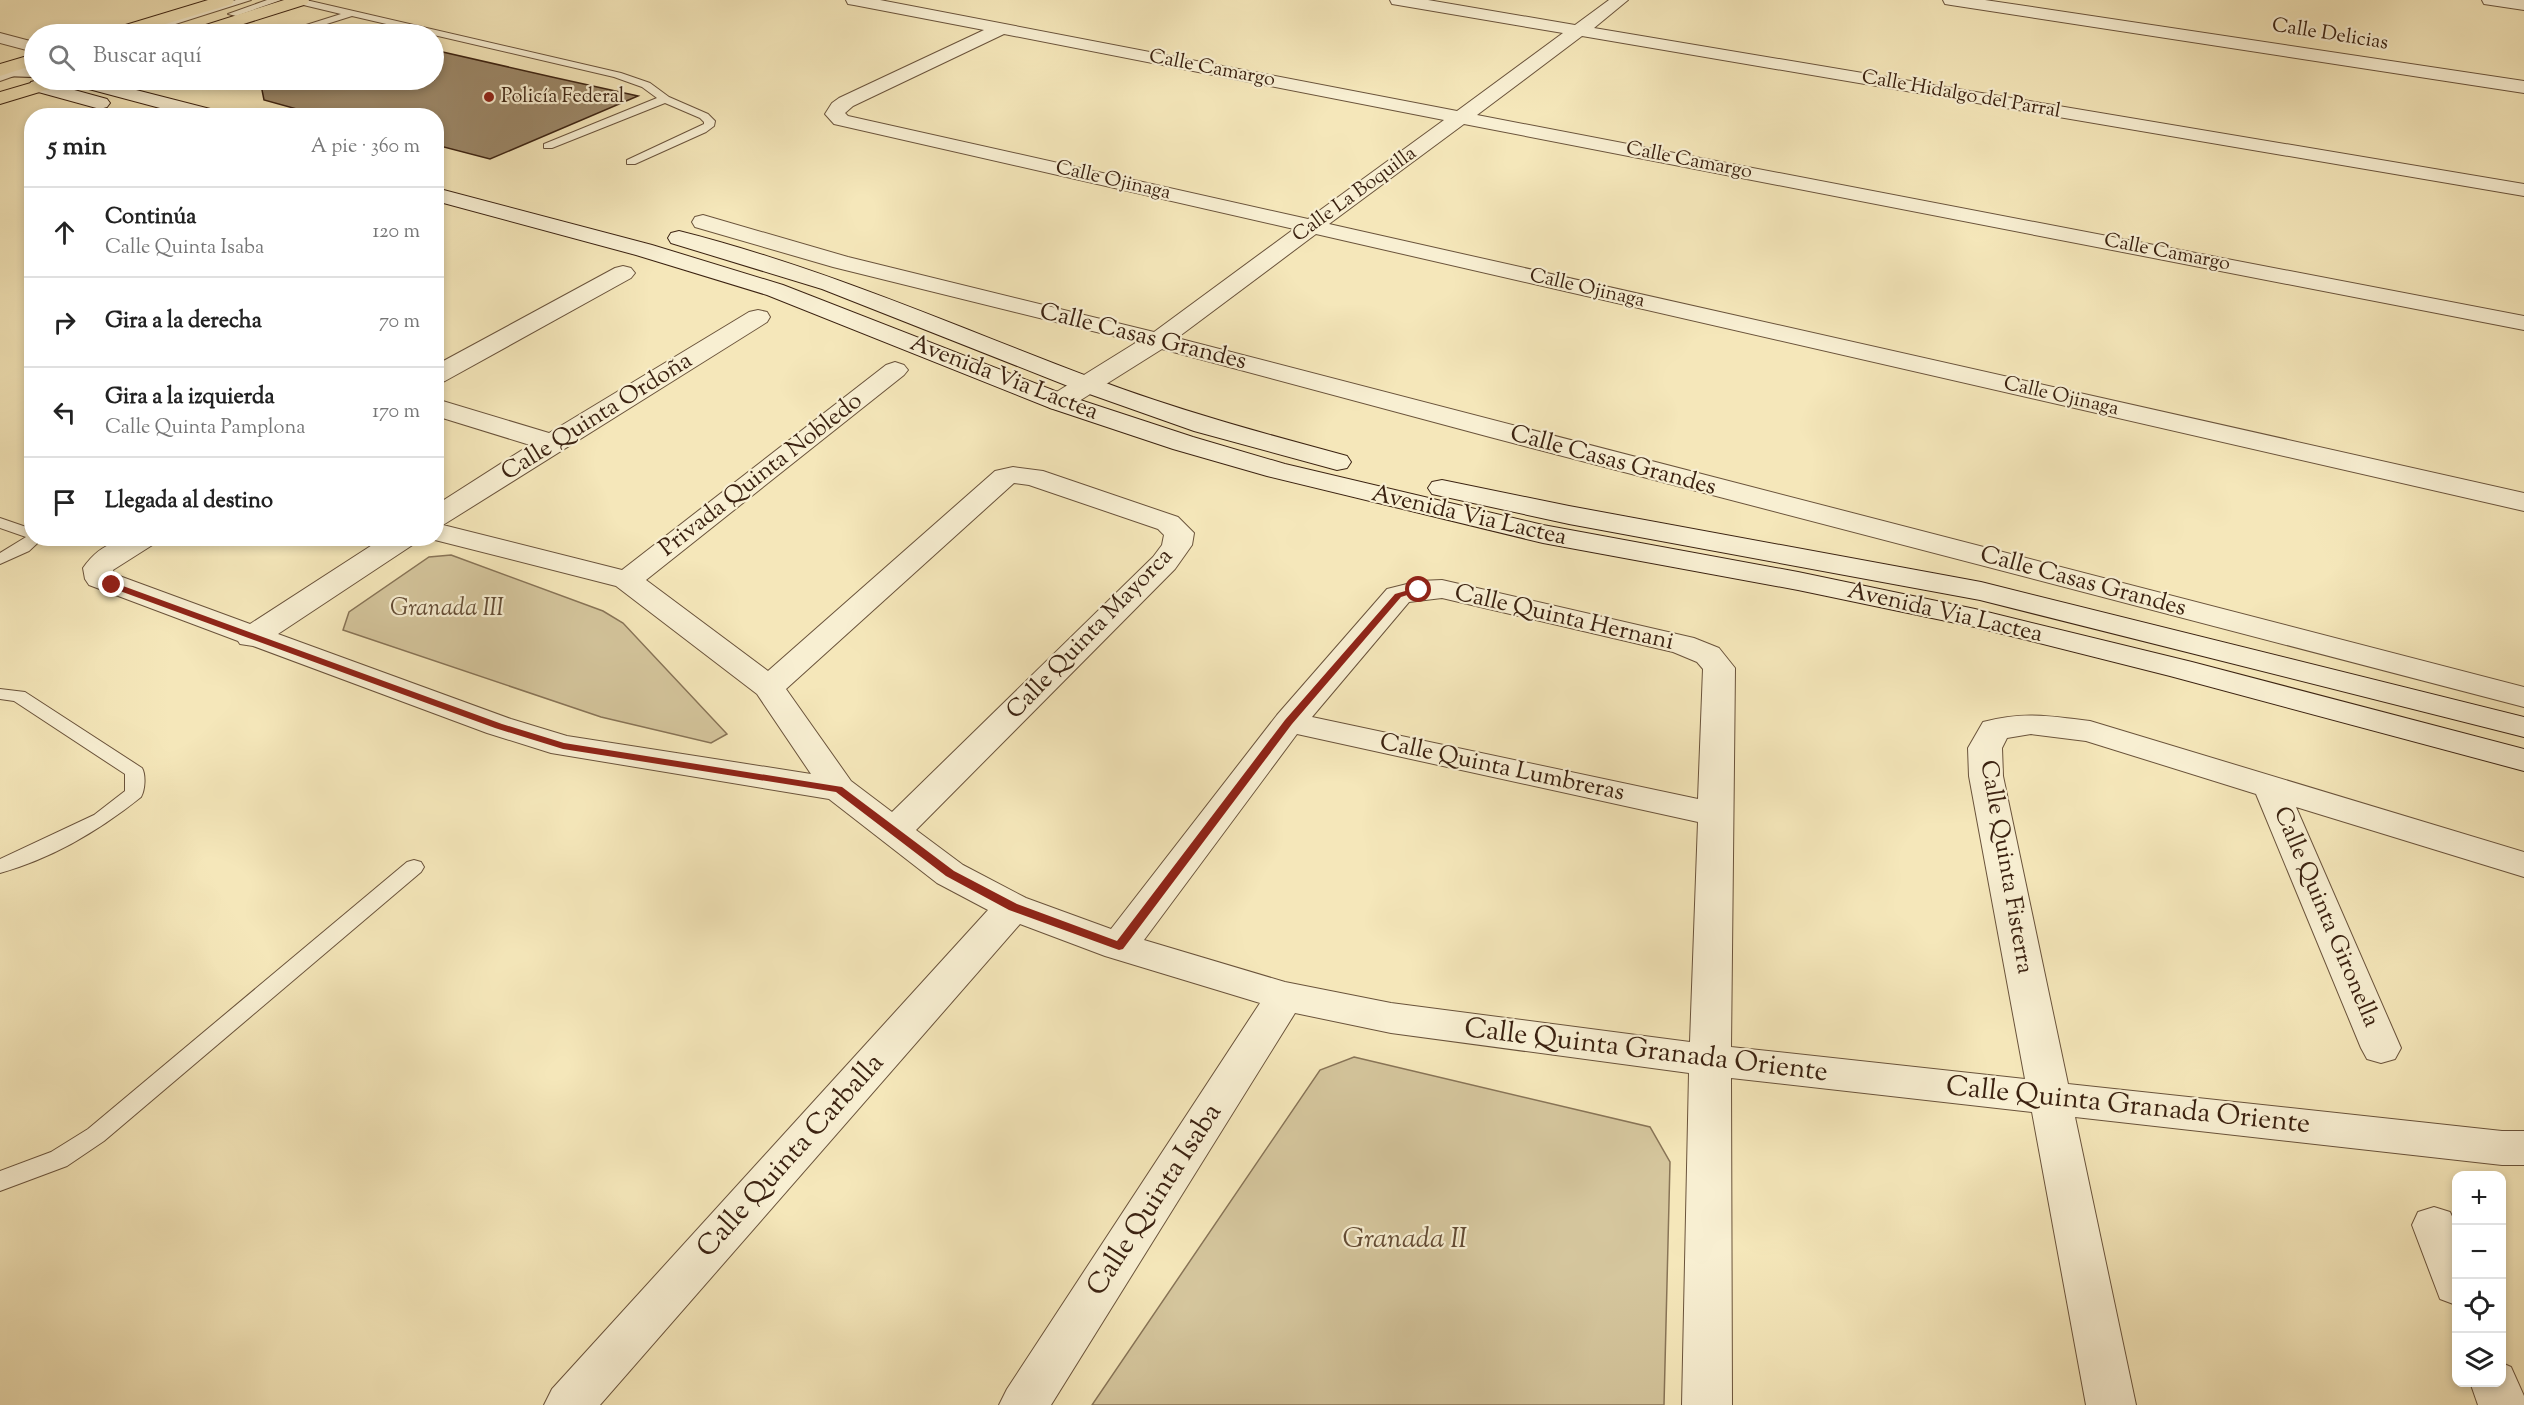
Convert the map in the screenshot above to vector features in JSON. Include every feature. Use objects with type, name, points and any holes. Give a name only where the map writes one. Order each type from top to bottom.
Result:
[{"type":"main road","points":[[148,24],[226,0]]},
{"type":"main road","points":[[220,24],[299,1]]},
{"type":"main road","points":[[0,98],[24,79]]},
{"type":"street","name":"Calle Camargo","points":[[854,0],[2524,323]]},
{"type":"street","name":"Calle Hidalgo del Parral","points":[[1398,0],[2524,190]]},
{"type":"street","name":"Calle La Boquilla","points":[[1059,402],[1158,340],[1620,0]]},
{"type":"street","name":"Calle Delicias","points":[[1951,0],[2524,87]]},
{"type":"street","points":[[2490,0],[2524,5]]},
{"type":"street","name":"Calle Ojinaga","points":[[1000,29],[846,102],[835,114],[841,120],[2524,502]]},
{"type":"street","points":[[0,38],[24,44]]},
{"type":"street","points":[[0,70],[24,71]]},
{"type":"street","points":[[79,90],[125,108]]},
{"type":"street","points":[[115,90],[184,108]]},
{"type":"street","name":"Avenida Via Lactea","points":[[444,176],[757,260],[914,315],[1087,385],[1224,431],[1311,455],[1441,488],[1569,515],[1981,591],[2524,727]]},
{"type":"street","name":"Avenida Via Lactea","points":[[444,196],[644,250],[776,290],[1059,402],[1183,443],[1405,503],[1543,534],[1798,581],[1975,618],[2181,669],[2524,760]]},
{"type":"street","name":"Calle Casas Grandes","points":[[703,222],[841,262],[1158,340],[1511,434],[2524,696]]},
{"type":"street","points":[[444,372],[623,273]]},
{"type":"street","name":"Calle Quinta Ordoña","points":[[444,513],[552,443],[758,317]]},
{"type":"street","name":"Privada Quinta Nobledo","points":[[627,580],[895,369]]},
{"type":"street","points":[[444,409],[552,443]]},
{"type":"street","name":"Calle Quinta Mayorca","points":[[769,687],[1005,477],[1023,475],[1034,477],[1168,523],[1179,533],[1177,545],[1164,563],[894,831]]},
{"type":"street","points":[[444,534],[627,580],[769,687],[839,789]]},
{"type":"street","points":[[130,546],[108,559],[98,568],[100,579],[251,637],[499,726],[563,746],[839,789]]},
{"type":"street","points":[[251,637],[392,546]]},
{"type":"street","name":"Calle Quinta Hernani","points":[[1289,722],[1398,596],[1419,590],[1442,589],[1683,645],[1708,655],[1719,668],[1716,814]]},
{"type":"street","points":[[1119,946],[1289,722]]},
{"type":"street","name":"Calle Quinta Lumbreras","points":[[1289,722],[1716,814]]},
{"type":"street","name":"Calle Quinta Fisterra","points":[[2111,1405],[1986,776],[1985,748],[1995,729],[2031,724],[2090,731],[2524,864]]},
{"type":"street","name":"Calle Quinta Gironella","points":[[2270,786],[2381,1048]]},
{"type":"street","name":"Calle Quinta Granada Oriente","points":[[839,789],[950,874],[1013,907],[1119,946],[1285,996],[1391,1018],[1710,1060],[2050,1096],[2517,1150]]},
{"type":"street","points":[[1707,1405],[1710,1060],[1716,814]]},
{"type":"street","name":"Calle Quinta Carballa","points":[[569,1405],[1013,907]]},
{"type":"street","name":"Calle Quinta Isaba","points":[[1024,1405],[1285,996]]},
{"type":"street","points":[[2434,1225],[2455,1279]]},
{"type":"street","points":[[2496,1387],[2503,1405]]},
{"type":"lane","points":[[168,24],[246,0]]},
{"type":"lane","points":[[213,24],[276,0]]},
{"type":"lane","points":[[299,1],[394,24]]},
{"type":"lane","points":[[318,24],[350,14]]},
{"type":"lane","points":[[444,35],[617,75],[646,86],[665,99],[705,116],[710,121],[709,126],[631,162]]},
{"type":"lane","points":[[0,78],[24,74]]},
{"type":"lane","points":[[0,90],[24,77]]},
{"type":"lane","points":[[549,146],[665,99]]},
{"type":"lane","points":[[0,523],[24,531]]},
{"type":"lane","points":[[0,559],[25,546]]},
{"type":"lane","points":[[0,694],[19,696],[135,772],[134,793],[101,819],[26,856],[0,866]]},
{"type":"lane","points":[[0,1181],[59,1159],[96,1135],[414,867]]},
{"type":"green space","name":"Granada III","points":[[451,555],[603,611],[623,623],[727,734],[711,743],[601,717],[343,630],[349,612],[429,557]]},
{"type":"green space","name":"Granada II","points":[[1354,1057],[1650,1127],[1670,1162],[1664,1405],[1092,1405],[1320,1070]]},
{"type":"building","points":[[444,52],[638,96],[490,159],[444,147],[444,108],[293,108],[264,100],[262,90],[444,90]]},
{"type":"place","name":"Policía Federal","points":[[489,97]]},
{"type":"route","points":[[112,585],[499,726],[563,746],[839,789],[950,874],[1013,907],[1119,946],[1289,722],[1398,596],[1419,590]]}]
